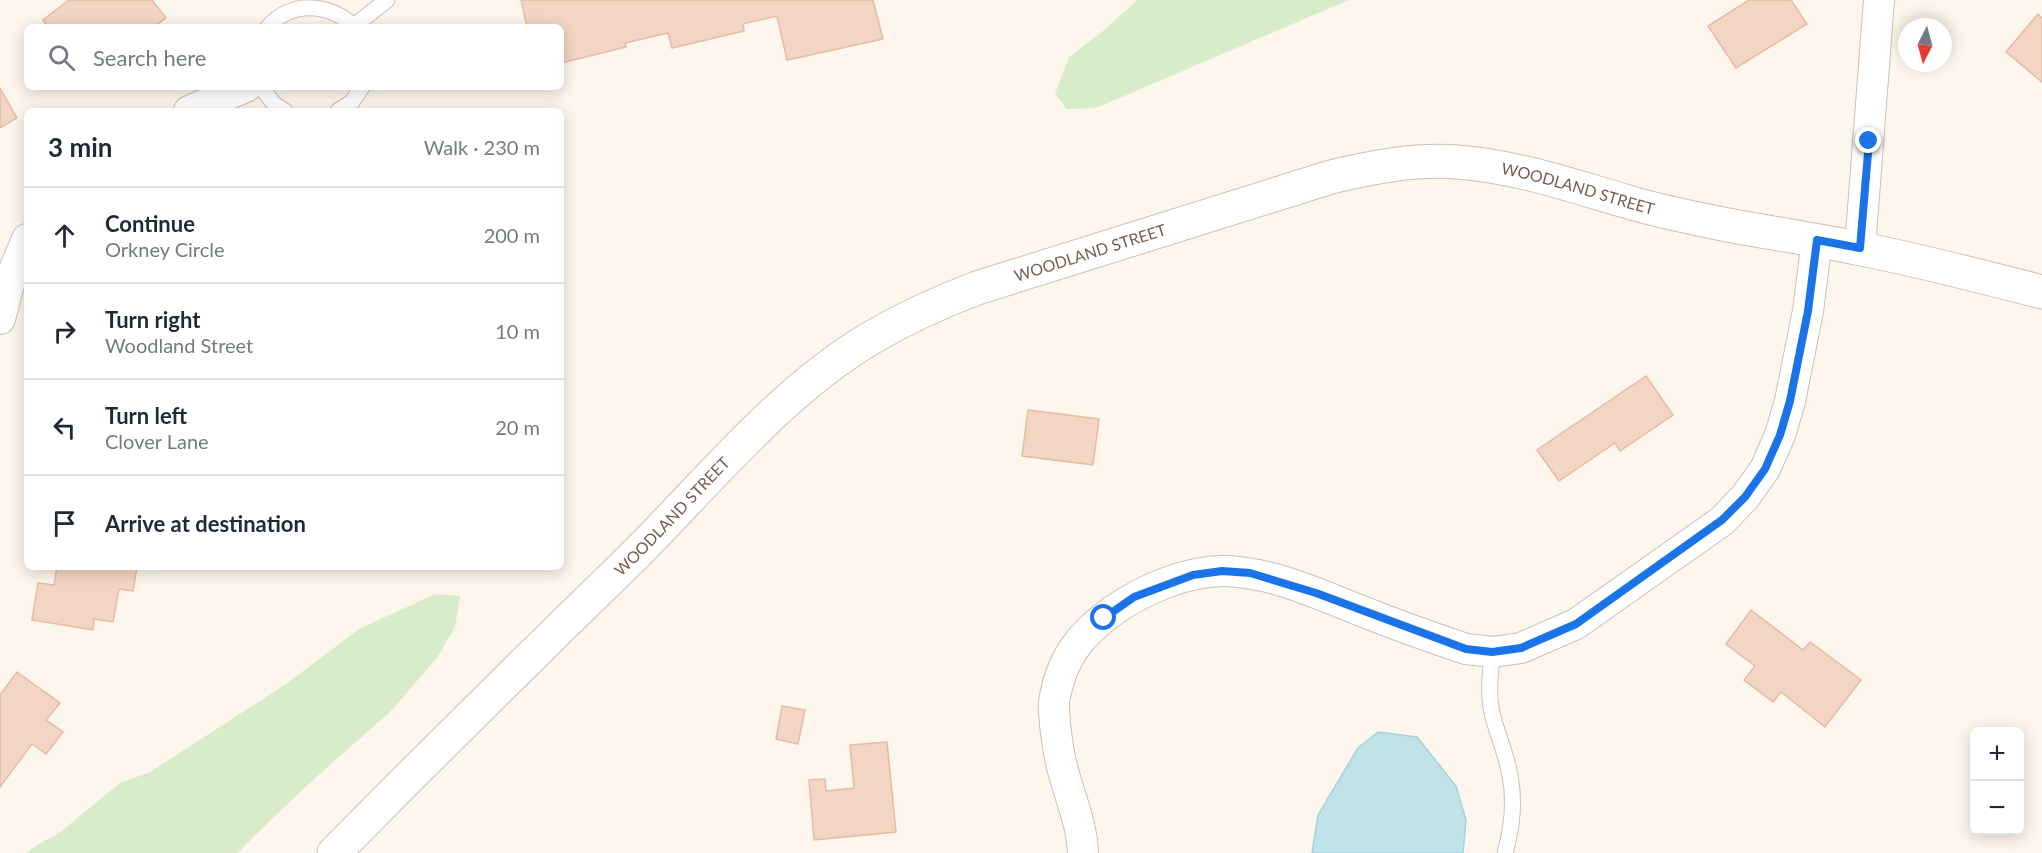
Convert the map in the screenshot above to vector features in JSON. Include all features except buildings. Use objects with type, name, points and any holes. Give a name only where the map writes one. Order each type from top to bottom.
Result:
[{"type":"street","points":[[1860,248],[1879,0]]},
{"type":"street","points":[[196,108],[239,90]]},
{"type":"street","name":"WOODLAND STREET","points":[[334,853],[674,516],[770,417],[807,385],[861,344],[903,319],[977,288],[1331,177],[1375,167],[1415,162],[1456,162],[1496,167],[1542,177],[1714,223],[1817,240],[1935,264],[2042,292]]},
{"type":"street","points":[[1083,853],[1080,825],[1063,772],[1056,738],[1054,704],[1062,669],[1080,638],[1134,597],[1193,575],[1222,571],[1250,573],[1316,593],[1466,649],[1492,652],[1521,648],[1576,624],[1722,520],[1745,497],[1765,469],[1780,435],[1790,401],[1808,311],[1817,240]]},
{"type":"street","points":[[0,319],[11,277],[24,246]]},
{"type":"lane","points":[[357,24],[387,0]]},
{"type":"lane","points":[[272,24],[289,11],[305,7],[323,8],[340,15],[351,24]]},
{"type":"lane","points":[[263,90],[274,104],[280,108]]},
{"type":"lane","points":[[343,108],[352,102],[360,90]]},
{"type":"lane","points":[[1492,652],[1489,678],[1491,709],[1511,775],[1513,807],[1510,837],[1505,853]]},
{"type":"green space","points":[[1137,0],[1349,0],[1096,108],[1067,109],[1055,94],[1069,57],[1103,31]]},
{"type":"green space","points":[[435,594],[460,596],[455,627],[437,658],[390,712],[304,788],[237,853],[27,853],[59,833],[120,783],[150,772],[286,684],[359,629]]},
{"type":"water","points":[[1378,732],[1417,737],[1456,786],[1466,820],[1463,853],[1312,853],[1318,815],[1358,748]]},
{"type":"route","points":[[1104,618],[1134,597],[1163,585],[1193,575],[1222,571],[1250,573],[1283,582],[1466,649],[1492,652],[1521,648],[1576,624],[1722,520],[1745,497],[1765,469],[1780,435],[1790,401],[1808,311],[1817,240],[1860,248],[1869,141]]}]
